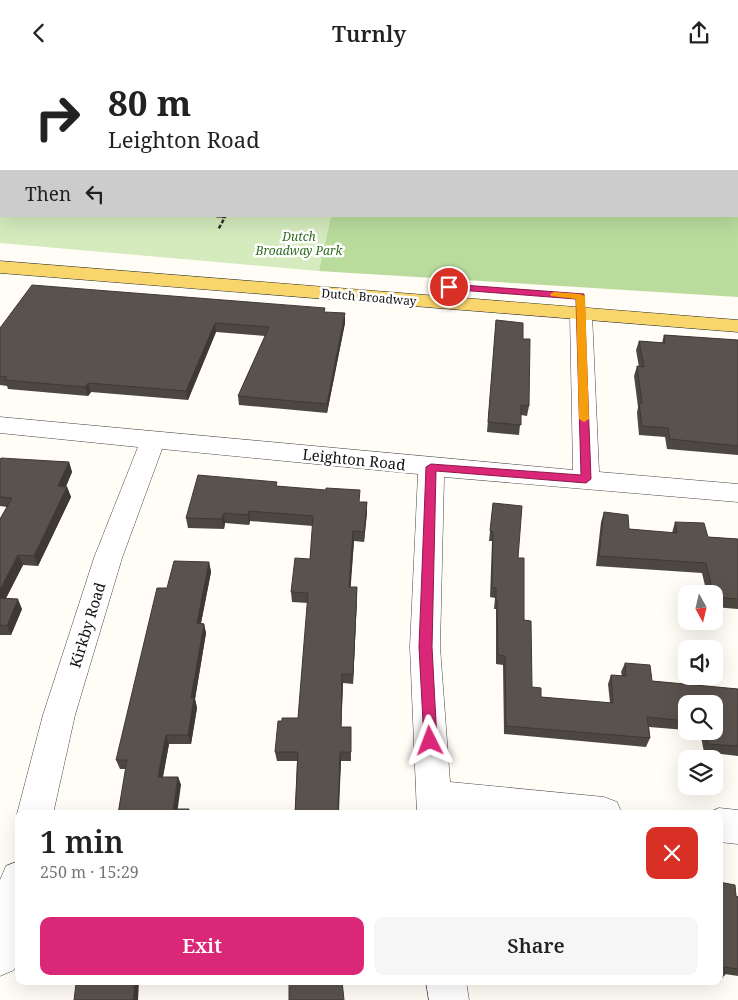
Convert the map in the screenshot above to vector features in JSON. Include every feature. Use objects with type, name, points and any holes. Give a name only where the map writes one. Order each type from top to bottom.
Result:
[{"type":"main road","name":"Dutch Broadway","points":[[0,252],[240,279]]},
{"type":"main road","name":"Dutch Broadway","points":[[0,267],[240,279],[581,305],[738,326]]},
{"type":"main road","name":"Dutch Broadway","points":[[581,305],[738,308]]},
{"type":"street","points":[[581,305],[586,479]]},
{"type":"street","name":"Leighton Road","points":[[0,425],[431,467],[738,493]]},
{"type":"street","name":"Kirkby Road","points":[[36,810],[59,715],[108,558],[152,440]]},
{"type":"street","points":[[431,467],[426,647],[434,805],[528,810]]},
{"type":"street","points":[[723,825],[738,827]]},
{"type":"street","points":[[0,956],[15,895]]},
{"type":"street","points":[[447,985],[449,1000]]},
{"type":"path","points":[[218,230],[225,217]]},
{"type":"green space","name":"Dutch Broadway Park","points":[[0,217],[331,217],[319,271],[0,243]]},
{"type":"green space","points":[[331,217],[738,217],[738,297],[319,271]]},
{"type":"building","points":[[32,285],[325,308],[324,312],[345,313],[327,404],[238,396],[269,327],[215,323],[186,391],[88,383],[85,387],[5,380],[7,377],[0,376],[0,328]]},
{"type":"building","points":[[496,320],[523,323],[523,339],[530,339],[529,406],[521,405],[521,425],[488,422]]},
{"type":"building","points":[[664,335],[738,340],[738,446],[670,439],[668,428],[642,426],[639,403],[642,403],[637,366],[644,367],[639,341],[665,343]]},
{"type":"building","points":[[1,458],[69,462],[58,486],[67,487],[34,556],[18,555],[0,590],[0,519],[12,498],[0,497]]},
{"type":"building","points":[[198,475],[277,482],[276,486],[326,490],[326,488],[360,490],[359,502],[367,502],[364,532],[353,531],[349,587],[357,587],[353,674],[342,674],[341,727],[351,727],[351,752],[340,752],[338,810],[295,810],[298,752],[275,752],[278,721],[282,721],[282,718],[298,718],[308,593],[291,592],[295,558],[310,559],[313,516],[249,511],[248,515],[224,513],[222,519],[186,518]]},
{"type":"building","points":[[493,503],[522,506],[518,558],[524,558],[524,620],[531,621],[532,687],[541,688],[541,697],[613,703],[611,675],[626,676],[625,663],[650,665],[652,681],[678,683],[678,685],[738,689],[738,746],[708,744],[707,740],[723,740],[723,695],[678,695],[678,720],[647,717],[650,738],[506,726],[505,656],[498,655],[496,588],[492,587],[493,532],[490,531]]},
{"type":"building","points":[[604,512],[628,515],[629,529],[677,533],[675,522],[704,523],[708,537],[738,539],[738,599],[723,598],[723,585],[711,585],[706,563],[599,556]]},
{"type":"building","points":[[174,561],[209,562],[197,623],[204,624],[191,698],[194,698],[188,735],[166,735],[158,777],[178,777],[173,809],[189,810],[119,810],[127,760],[116,760],[157,588],[167,588]]},
{"type":"building","points":[[0,598],[18,599],[7,626],[0,625]]},
{"type":"building","points":[[723,883],[735,885],[736,896],[738,897],[738,969],[724,967],[725,975],[723,975]]},
{"type":"building","points":[[76,985],[135,985],[133,1000],[74,1000]]},
{"type":"building","points":[[289,985],[342,985],[344,1000],[289,1000]]},
{"type":"slow traffic","points":[[554,294],[580,296],[584,419]]},
{"type":"route","points":[[430,741],[426,647],[431,467],[586,479],[580,296],[449,287]]}]
